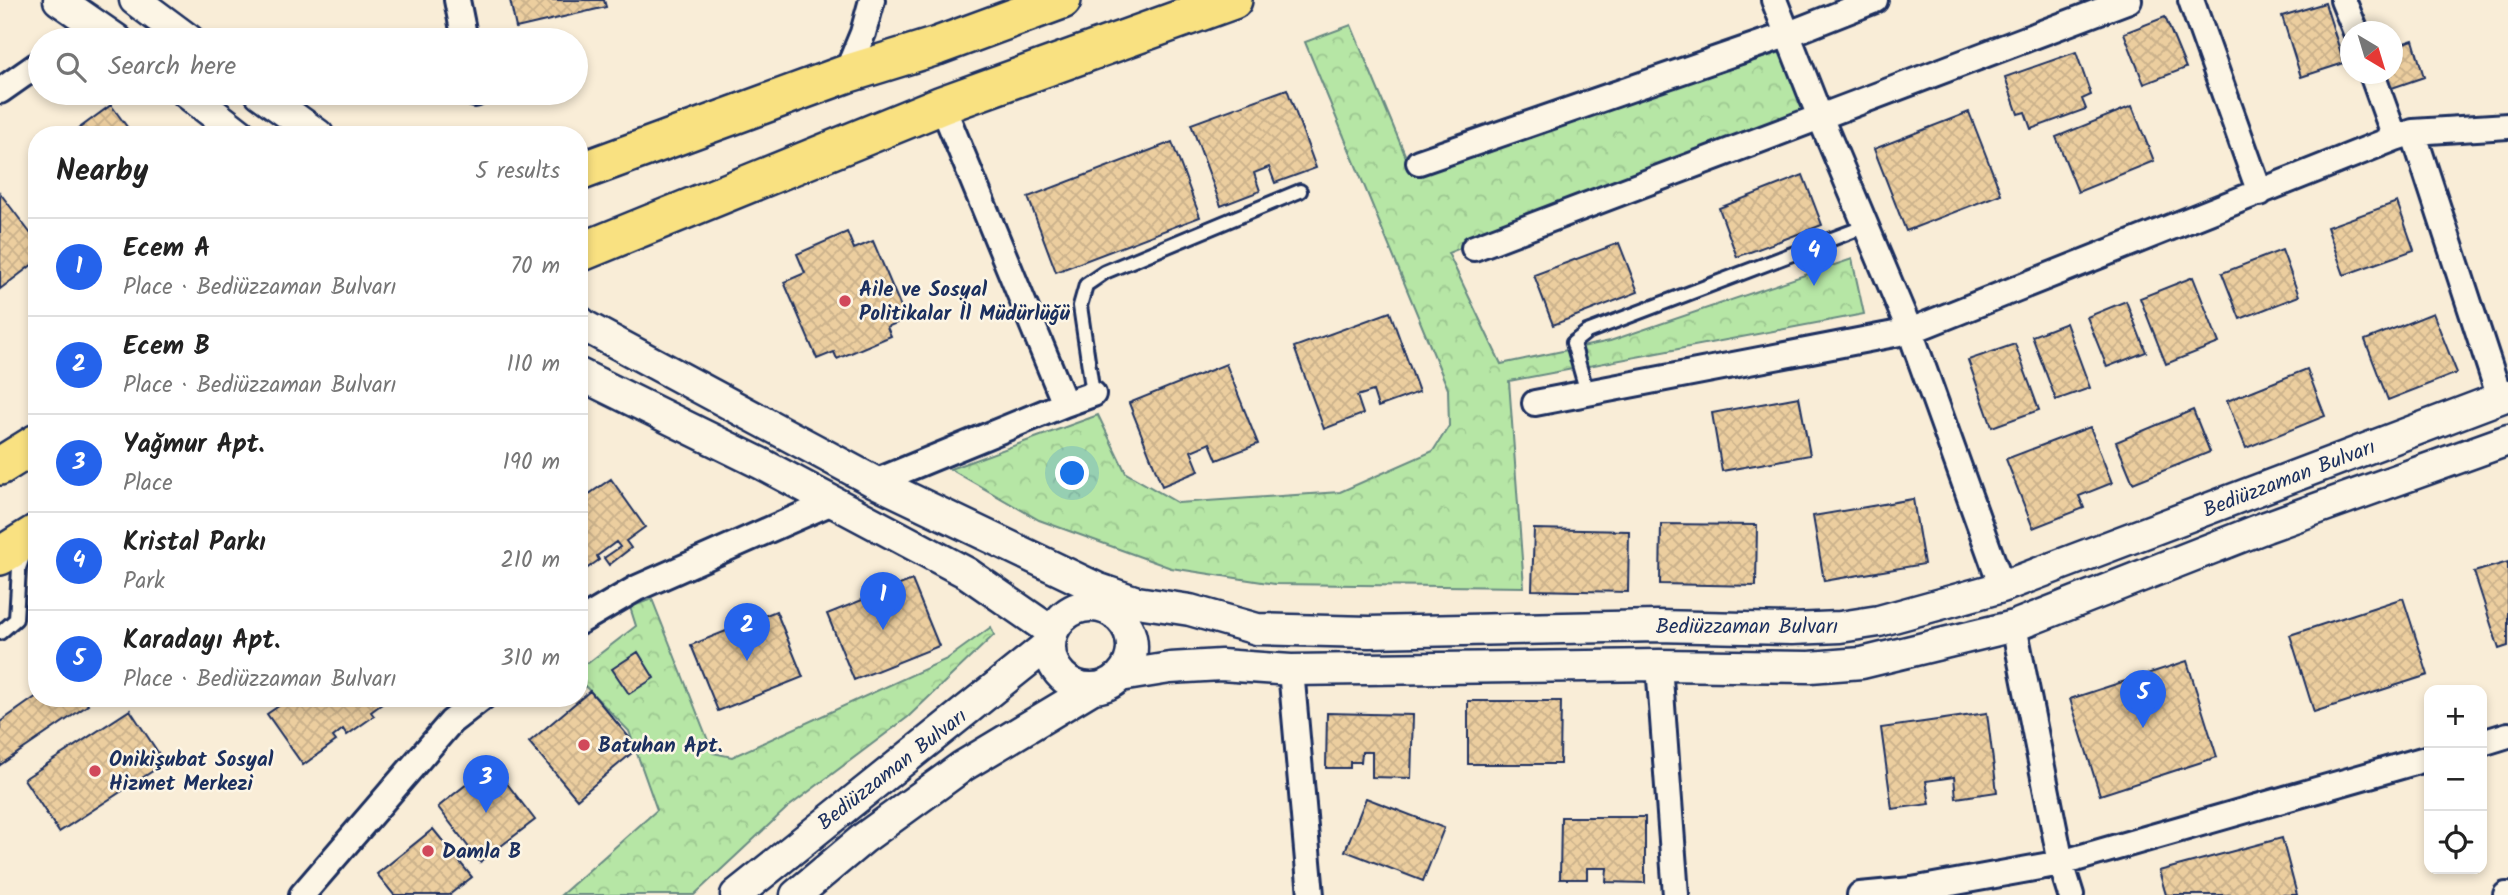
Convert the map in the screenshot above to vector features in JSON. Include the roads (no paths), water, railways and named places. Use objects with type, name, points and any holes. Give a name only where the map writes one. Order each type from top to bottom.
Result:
[{"type":"main road","points":[[588,169],[846,74],[937,46],[1062,0]]},
{"type":"main road","points":[[588,250],[942,105],[1233,0]]},
{"type":"main road","points":[[0,466],[28,449]]},
{"type":"main road","points":[[0,556],[28,539]]},
{"type":"street","points":[[59,0],[88,28]]},
{"type":"street","points":[[135,0],[174,28]]},
{"type":"street","points":[[457,0],[463,28]]},
{"type":"street","points":[[846,74],[863,33],[872,0]]},
{"type":"street","points":[[1774,0],[1910,331],[2002,587]]},
{"type":"street","points":[[1419,162],[1789,34],[1875,0]]},
{"type":"street","points":[[1474,248],[2129,0]]},
{"type":"street","points":[[2191,0],[2260,193]]},
{"type":"street","points":[[2343,0],[2352,21]]},
{"type":"street","points":[[0,91],[28,71]]},
{"type":"street","points":[[2377,84],[2404,135],[2504,397]]},
{"type":"street","points":[[202,105],[229,126]]},
{"type":"street","points":[[277,105],[306,126]]},
{"type":"street","points":[[942,105],[1065,404]]},
{"type":"street","points":[[1535,403],[1910,331],[2404,135],[2508,126]]},
{"type":"street","name":"Bediüzzaman Bulvarı","points":[[588,328],[875,482],[1111,594],[1137,602],[1190,610],[1257,629],[1369,632],[1657,626],[1793,629],[1840,627],[1879,621],[2002,587],[2504,397]]},
{"type":"street","points":[[588,378],[760,463],[967,573],[1051,638]]},
{"type":"street","points":[[875,482],[1093,394]]},
{"type":"street","name":"Bediüzzaman Bulvarı","points":[[1120,676],[1170,668],[1221,665],[1291,670],[1845,665],[2014,626],[2266,527],[2508,440]]},
{"type":"street","points":[[588,617],[637,588],[832,502]]},
{"type":"street","points":[[1101,607],[1122,619],[1129,630],[1132,642],[1128,666],[1112,682],[1083,688],[1065,680],[1053,664],[1051,638],[1066,613],[1077,607],[1137,602]]},
{"type":"street","points":[[2014,626],[2061,863],[2071,895]]},
{"type":"street","name":"Bediüzzaman Bulvarı","points":[[736,895],[1051,638]]},
{"type":"street","points":[[1659,665],[1676,895]]},
{"type":"street","points":[[1291,670],[1311,895]]},
{"type":"street","name":"Bediüzzaman Bulvarı","points":[[796,895],[864,838],[963,766],[1093,688]]},
{"type":"street","points":[[302,895],[451,722],[470,707]]},
{"type":"street","points":[[2487,741],[2508,735]]},
{"type":"street","points":[[1860,895],[1937,890],[2061,863],[2424,759]]},
{"type":"lane","points":[[1093,394],[1080,306],[1086,285],[1105,272],[1300,191]]},
{"type":"lane","points":[[1587,393],[1573,344],[1587,332],[1866,226]]},
{"type":"lane","points":[[0,633],[16,619],[21,561],[28,549]]},
{"type":"place","name":"Kristal Parkı","points":[[1814,286]]},
{"type":"place","name":"Aile ve Sosyal Politikalar İl Müdürlüğü","points":[[845,301]]},
{"type":"place","name":"Ecem A","points":[[883,630]]},
{"type":"place","name":"Ecem B","points":[[747,661]]},
{"type":"place","name":"Karadayı Apt.","points":[[2143,728]]},
{"type":"place","name":"Batuhan Apt.","points":[[584,745]]},
{"type":"place","name":"Onikişubat Sosyal Hizmet Merkezi","points":[[95,771]]},
{"type":"place","name":"Yağmur Apt.","points":[[486,813]]},
{"type":"place","name":"Damla B","points":[[428,851]]}]
